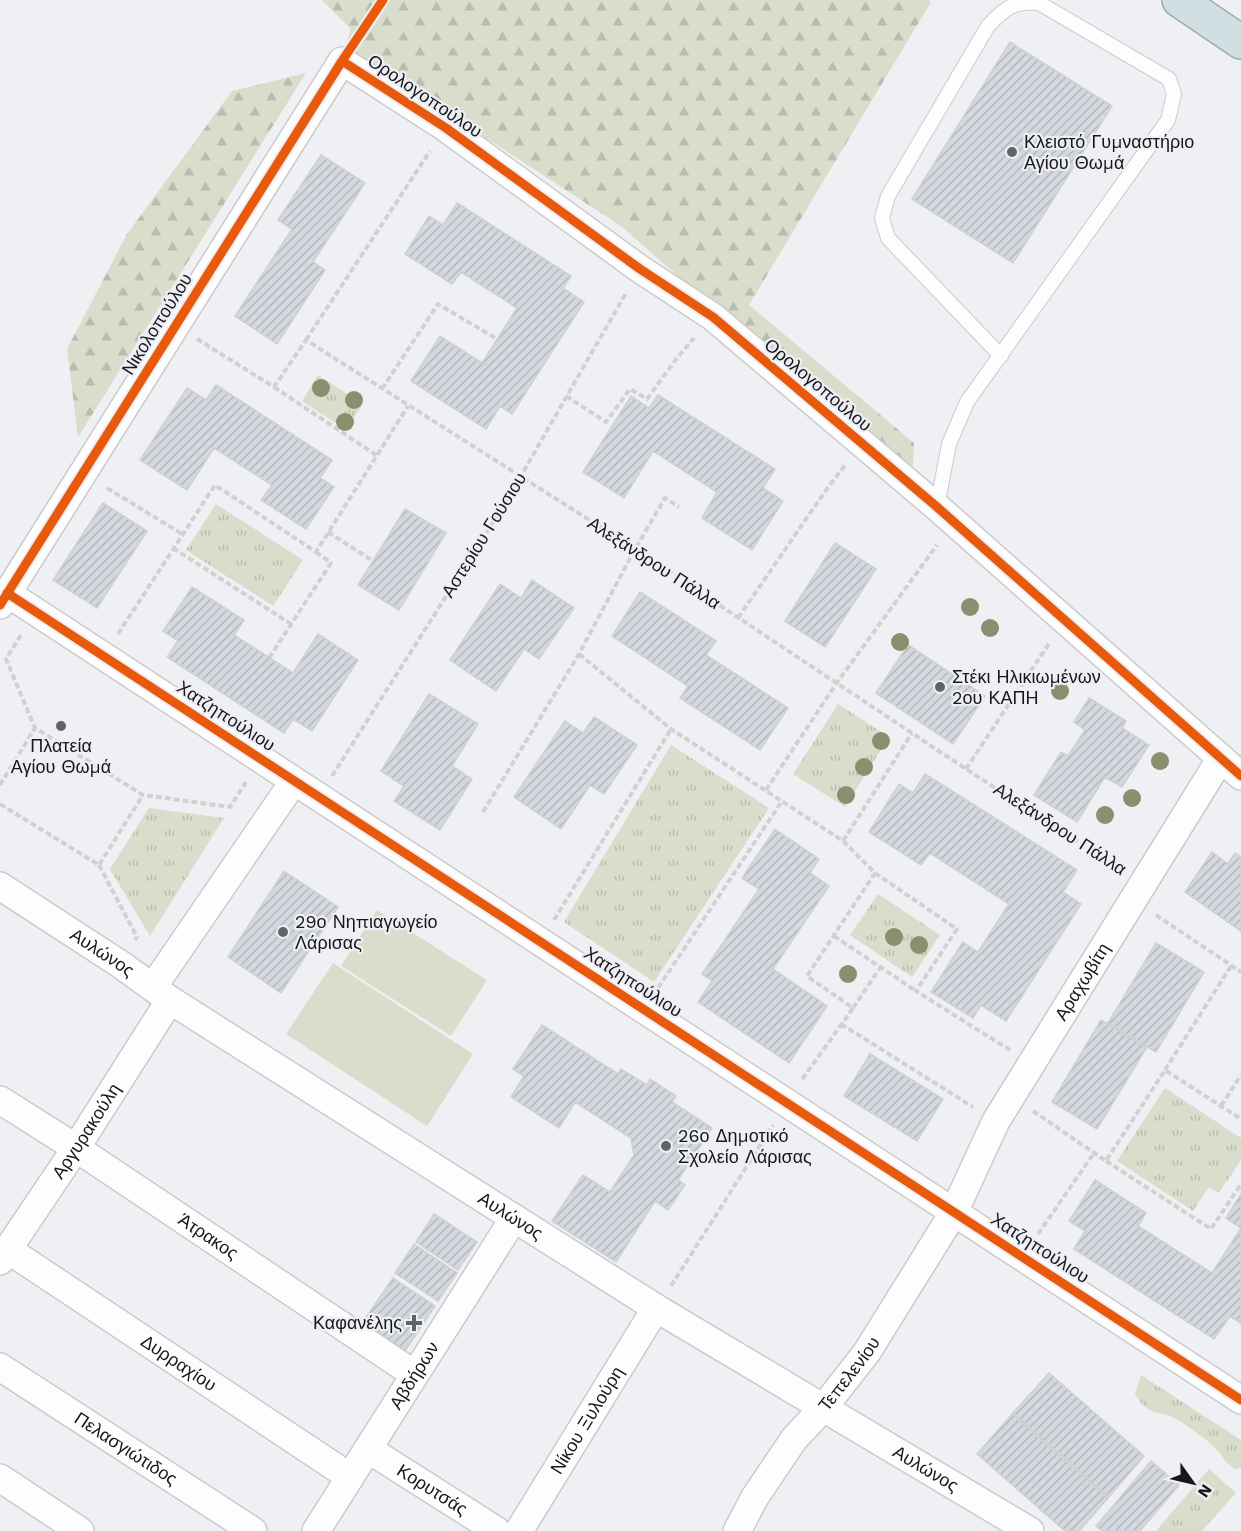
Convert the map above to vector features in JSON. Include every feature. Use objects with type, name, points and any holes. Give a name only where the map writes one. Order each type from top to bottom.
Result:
[{"type":"highway","points":[[1179,0],[1241,42]]},
{"type":"street","name":"Ορολογοπούλου","points":[[342,61],[446,128],[640,269],[713,317],[945,515],[1241,776]]},
{"type":"street","name":"Νικολοπούλου","points":[[4,599],[342,61]]},
{"type":"street","name":"Χατζηπούλιου","points":[[4,599],[36,612],[1240,1397]]},
{"type":"street","name":"Αραχωβίτη","points":[[954,1212],[996,1121],[1221,758]]},
{"type":"street","name":"Αργυρακούλη","points":[[4,1255],[76,1148],[161,993],[294,781]]},
{"type":"street","name":"Αυλώνος","points":[[0,886],[161,993],[656,1308],[1030,1531]]},
{"type":"street","name":"Άτρακος","points":[[0,1100],[76,1148],[414,1374]]},
{"type":"street","name":"Τεπελενίου","points":[[737,1531],[755,1497],[794,1439],[824,1407],[867,1352],[954,1212]]},
{"type":"street","name":"Αβδήρων","points":[[317,1531],[514,1218]]},
{"type":"street","name":"Δυρραχίου","points":[[4,1255],[350,1477]]},
{"type":"street","name":"Νίκου Ξυλούρη","points":[[519,1531],[656,1308]]},
{"type":"street","name":"Πελασγιώτιδος","points":[[0,1367],[253,1531]]},
{"type":"street","name":"Κορυτσάς","points":[[368,1449],[497,1531]]},
{"type":"street","points":[[0,1478],[80,1531]]},
{"type":"lane","points":[[945,515],[949,444],[967,402],[1001,356],[1168,120],[1174,94],[1169,80],[1039,3],[1024,2],[1004,9],[988,26],[888,196],[882,218],[888,238],[1001,356]]},
{"type":"path","points":[[274,387],[446,128]]},
{"type":"path","points":[[382,389],[438,304],[497,339]]},
{"type":"path","points":[[566,396],[606,422],[630,389],[647,399],[676,358],[713,317]]},
{"type":"path","points":[[176,326],[274,387],[376,455]]},
{"type":"path","points":[[316,552],[408,406]]},
{"type":"path","points":[[738,618],[826,490],[861,444]]},
{"type":"path","points":[[83,473],[182,534]]},
{"type":"path","points":[[103,656],[215,484],[331,563],[269,658]]},
{"type":"path","points":[[483,812],[579,654],[665,498],[679,507]]},
{"type":"path","points":[[765,790],[945,515]]},
{"type":"path","points":[[328,532],[373,561]]},
{"type":"path","points":[[173,548],[291,624]]},
{"type":"path","points":[[36,612],[6,659],[35,728],[143,795],[230,807],[262,759]]},
{"type":"path","points":[[966,769],[1066,621]]},
{"type":"path","points":[[579,654],[671,729],[843,841],[875,873],[957,929],[916,991]]},
{"type":"path","points":[[0,785],[35,728]]},
{"type":"path","points":[[541,942],[671,729]]},
{"type":"path","points":[[843,841],[912,734]]},
{"type":"path","points":[[99,865],[143,795]]},
{"type":"path","points":[[644,1010],[782,801]]},
{"type":"path","points":[[0,804],[99,865],[137,937],[120,964]]},
{"type":"path","points":[[853,1008],[807,976],[875,873]]},
{"type":"path","points":[[834,936],[1031,1064]]},
{"type":"path","points":[[1106,1161],[1231,966]]},
{"type":"path","points":[[656,1308],[787,1103],[880,968]]},
{"type":"path","points":[[841,1024],[996,1121]]},
{"type":"path","points":[[1164,1070],[1241,1119]]},
{"type":"path","points":[[1221,1106],[1241,1075]]},
{"type":"path","points":[[1011,1096],[1211,1229],[1241,1184]]},
{"type":"path","points":[[1022,1256],[1094,1153]]},
{"type":"green space","points":[[322,0],[929,0],[931,2],[749,305],[914,443],[912,483],[621,226],[345,46],[351,29]]},
{"type":"green space","points":[[306,73],[78,437],[67,349],[127,234],[232,91]]},
{"type":"green space","points":[[318,375],[363,404],[346,430],[302,401]]},
{"type":"green space","points":[[216,504],[303,560],[273,606],[186,550]]},
{"type":"green space","points":[[838,704],[889,737],[845,807],[793,774]]},
{"type":"green space","points":[[671,745],[769,808],[654,982],[564,922]]},
{"type":"green space","points":[[149,808],[224,818],[150,936],[110,869]]},
{"type":"green space","points":[[878,894],[940,935],[912,977],[850,935]]},
{"type":"green space","points":[[377,910],[487,980],[451,1036],[341,966]]},
{"type":"green space","points":[[333,963],[473,1054],[427,1126],[286,1034]]},
{"type":"green space","points":[[1165,1088],[1241,1138],[1241,1160],[1219,1193],[1209,1187],[1193,1211],[1117,1161]]},
{"type":"green space","points":[[1141,1375],[1241,1440],[1241,1468],[1235,1469],[1226,1462],[1219,1452],[1198,1433],[1172,1417],[1149,1410],[1144,1406],[1135,1394]]},
{"type":"green space","points":[[1209,1469],[1236,1493],[1202,1531],[1156,1531]]},
{"type":"building","name":"Κλειστό Γυμναστήριο Αγίου Θωμά","points":[[1010,42],[1112,106],[1013,263],[912,199]]},
{"type":"building","points":[[321,155],[365,183],[313,262],[325,270],[277,344],[235,316],[292,229],[278,220]]},
{"type":"building","points":[[457,203],[571,276],[563,288],[584,302],[512,414],[500,406],[486,429],[411,381],[440,336],[482,363],[517,308],[461,272],[452,284],[405,254],[429,216],[443,225]]},
{"type":"building","points":[[216,385],[332,460],[320,478],[334,487],[306,529],[261,500],[272,485],[214,448],[187,490],[140,460],[187,388],[206,400]]},
{"type":"building","points":[[658,395],[775,469],[763,488],[783,501],[752,550],[702,518],[717,492],[653,451],[624,498],[583,472],[631,396],[649,408]]},
{"type":"building","points":[[103,503],[147,531],[97,608],[53,580]]},
{"type":"building","points":[[405,509],[446,533],[399,610],[358,585]]},
{"type":"building","points":[[835,543],[876,569],[825,647],[785,621]]},
{"type":"building","points":[[532,580],[574,608],[539,659],[524,649],[496,691],[450,660],[500,584],[521,598]]},
{"type":"building","points":[[192,587],[244,620],[234,635],[293,673],[318,634],[358,660],[312,731],[293,719],[284,733],[167,657],[178,641],[163,631]]},
{"type":"building","points":[[640,592],[716,641],[706,655],[788,708],[760,750],[680,698],[688,686],[612,636]]},
{"type":"building","points":[[908,645],[985,696],[953,744],[876,693]]},
{"type":"building","points":[[429,694],[478,724],[452,766],[472,779],[440,830],[394,801],[404,786],[381,771]]},
{"type":"building","points":[[1089,698],[1126,721],[1122,728],[1149,745],[1122,787],[1105,777],[1077,822],[1034,795],[1061,752],[1068,756],[1085,730],[1074,722]]},
{"type":"building","points":[[594,717],[637,745],[604,794],[590,785],[561,829],[514,797],[565,721],[583,733]]},
{"type":"building","points":[[925,774],[1077,870],[1063,892],[1081,904],[1006,1021],[981,1005],[973,1018],[931,992],[963,942],[978,952],[1009,904],[930,853],[921,865],[869,832],[899,784],[913,793]]},
{"type":"building","points":[[775,829],[819,859],[810,873],[829,886],[773,969],[827,1006],[789,1063],[698,1002],[712,981],[702,974],[759,889],[742,878]]},
{"type":"building","points":[[1212,852],[1228,864],[1235,853],[1241,857],[1241,931],[1185,892]]},
{"type":"building","name":"29ο Νηπιαγωγείο Λάρισας","points":[[284,871],[338,907],[281,993],[228,957]]},
{"type":"building","points":[[1156,943],[1204,972],[1156,1052],[1108,1023]]},
{"type":"building","points":[[1101,1020],[1147,1047],[1097,1129],[1052,1102]]},
{"type":"building","name":"26ο Δημοτικό Σχολείο Λάρισας","points":[[542,1025],[618,1074],[621,1069],[647,1085],[650,1079],[676,1096],[672,1102],[712,1128],[678,1180],[685,1185],[668,1210],[655,1201],[616,1262],[552,1221],[583,1175],[610,1192],[634,1155],[631,1138],[575,1102],[559,1128],[511,1097],[524,1076],[513,1069]]},
{"type":"building","points":[[870,1054],[943,1099],[917,1141],[844,1096]]},
{"type":"building","points":[[1095,1180],[1146,1213],[1138,1226],[1212,1273],[1241,1228],[1241,1323],[1230,1316],[1214,1339],[1074,1249],[1085,1231],[1069,1221]]},
{"type":"building","points":[[1241,1194],[1241,1228],[1226,1218]]},
{"type":"building","points":[[434,1214],[477,1242],[458,1270],[416,1242]]},
{"type":"building","points":[[414,1244],[457,1273],[438,1301],[395,1273]]},
{"type":"building","points":[[393,1278],[435,1306],[403,1354],[360,1326]]},
{"type":"building","points":[[1049,1373],[1144,1456],[1109,1497],[1013,1413]]},
{"type":"building","points":[[1012,1414],[1108,1498],[1079,1531],[1065,1531],[977,1454]]},
{"type":"building","points":[[1151,1461],[1179,1485],[1140,1531],[1103,1531],[1096,1526]]},
{"type":"cycle path","points":[[0,605],[342,61],[383,0]]},
{"type":"cycle path","points":[[342,61],[446,128],[640,269],[713,317],[937,507],[1241,776]]},
{"type":"cycle path","points":[[7,593],[1241,1400]]},
{"type":"place","name":"Κλειστό Γυμναστήριο Αγίου Θωμά","points":[[1012,152]]},
{"type":"place","name":"Στέκι Ηλικιωμένων 2ου ΚΑΠΗ","points":[[940,687]]},
{"type":"place","name":"Πλατεία Αγίου Θωμά","points":[[61,726]]},
{"type":"place","name":"29ο Νηπιαγωγείο Λάρισας","points":[[283,932]]},
{"type":"place","name":"26ο Δημοτικό Σχολείο Λάρισας","points":[[666,1146]]},
{"type":"place","name":"Καφανέλης","points":[[414,1323]]}]
